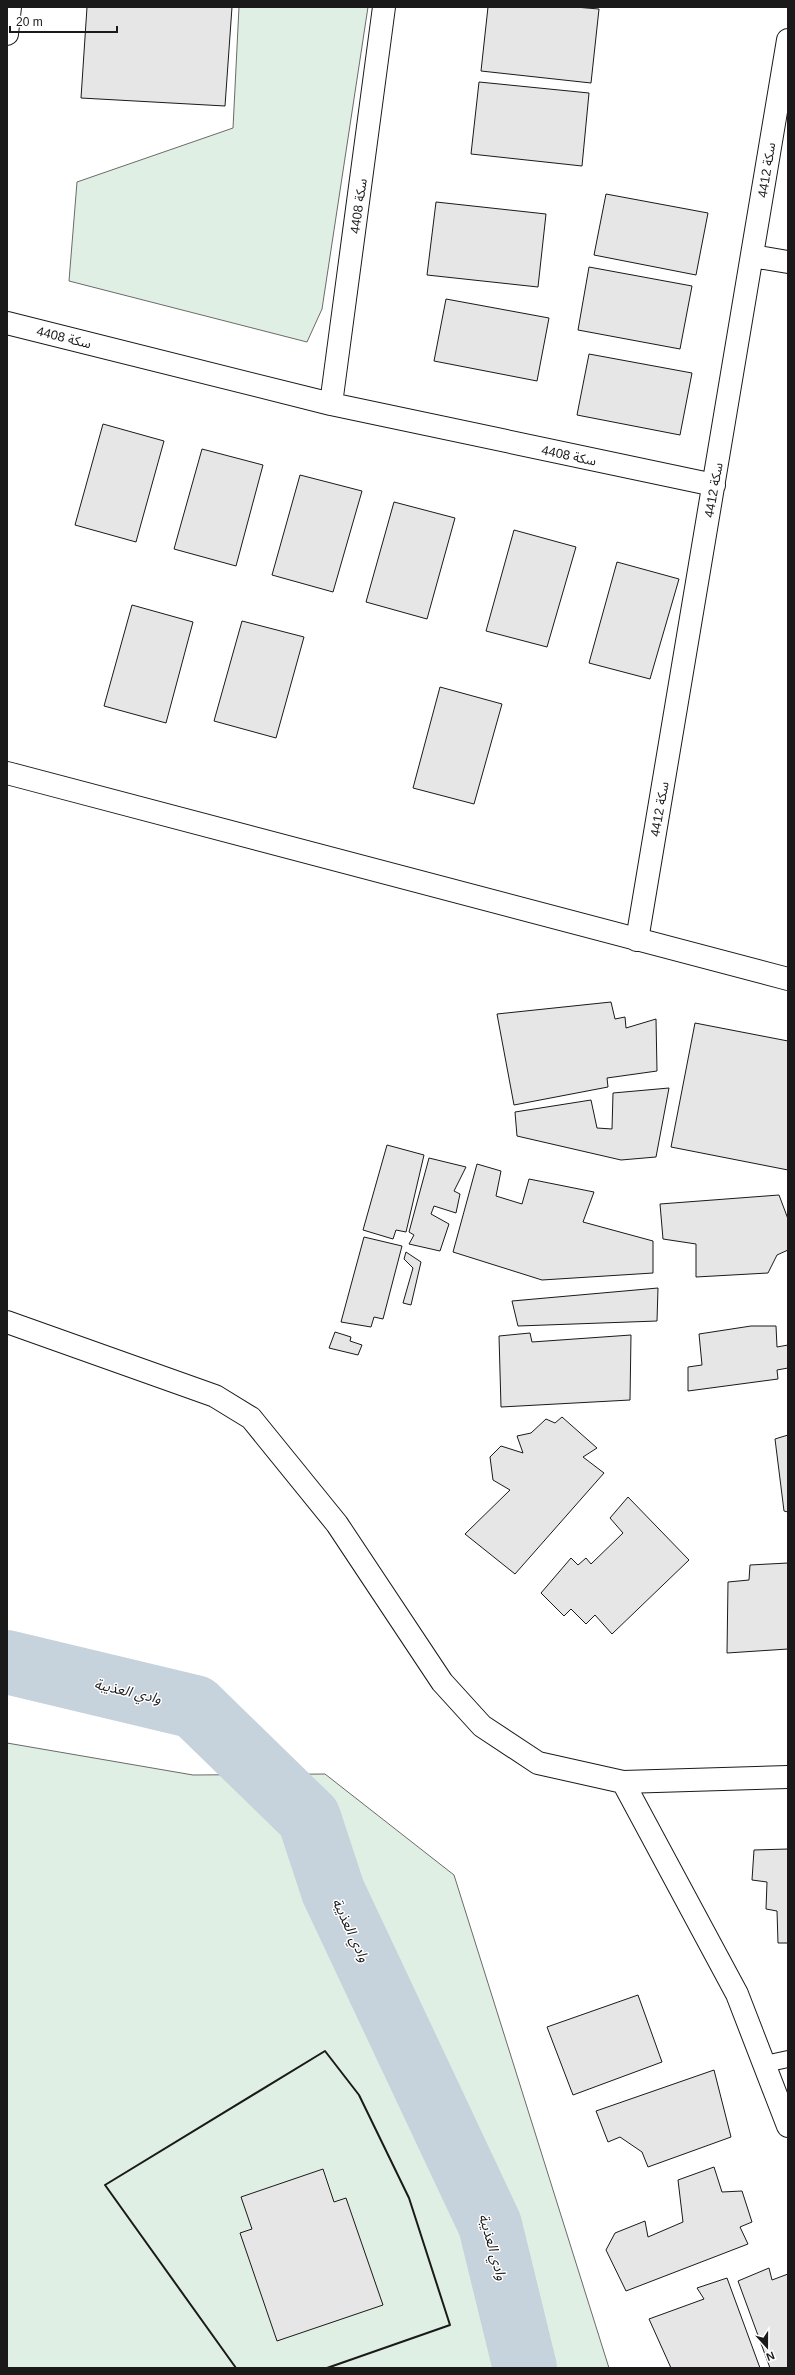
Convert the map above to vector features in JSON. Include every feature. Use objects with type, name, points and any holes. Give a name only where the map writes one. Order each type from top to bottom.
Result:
[{"type":"street","points":[[7,34],[10,7]]},
{"type":"street","name":"سكة 4408","points":[[331,404],[384,7]]},
{"type":"street","name":"سكة 4412","points":[[637,940],[788,40]]},
{"type":"street","points":[[752,256],[788,262]]},
{"type":"street","name":"سكة 4408","points":[[7,323],[331,404],[714,485]]},
{"type":"street","points":[[7,774],[788,979]]},
{"type":"street","points":[[7,1322],[215,1396],[250,1418],[337,1524],[442,1682],[482,1726],[538,1763],[623,1782],[788,1777]]},
{"type":"street","points":[[623,1782],[737,1994],[788,2126]]},
{"type":"lane","points":[[765,2064],[788,2059]]},
{"type":"green space","points":[[239,7],[368,7],[322,309],[307,342],[69,281],[77,182],[233,128]]},
{"type":"green space","points":[[7,1743],[193,1775],[325,1774],[454,1875],[609,2368],[7,2368]]},
{"type":"building","points":[[87,7],[232,7],[225,106],[81,98]]},
{"type":"building","points":[[488,7],[575,7],[599,9],[591,83],[481,71]]},
{"type":"building","points":[[479,82],[589,93],[582,166],[471,154]]},
{"type":"building","points":[[606,194],[708,213],[696,275],[594,255]]},
{"type":"building","points":[[436,202],[546,214],[538,287],[427,275]]},
{"type":"building","points":[[589,267],[692,286],[680,349],[578,330]]},
{"type":"building","points":[[446,299],[549,318],[537,381],[434,361]]},
{"type":"building","points":[[589,354],[692,373],[680,435],[577,415]]},
{"type":"building","points":[[103,424],[164,441],[136,542],[75,525]]},
{"type":"building","points":[[202,449],[263,465],[236,566],[174,549]]},
{"type":"building","points":[[300,475],[362,491],[333,592],[272,575]]},
{"type":"building","points":[[394,502],[455,518],[427,619],[366,602]]},
{"type":"building","points":[[514,530],[576,547],[547,647],[486,631]]},
{"type":"building","points":[[617,562],[679,579],[650,679],[589,663]]},
{"type":"building","points":[[132,605],[193,622],[166,723],[104,706]]},
{"type":"building","points":[[242,621],[304,637],[276,738],[214,721]]},
{"type":"building","points":[[440,687],[502,704],[474,804],[413,788]]},
{"type":"building","points":[[611,1002],[615,1019],[625,1017],[626,1028],[656,1019],[657,1071],[607,1078],[608,1087],[514,1105],[497,1014]]},
{"type":"building","points":[[695,1023],[788,1041],[788,1170],[671,1147]]},
{"type":"building","points":[[669,1088],[656,1157],[621,1160],[517,1136],[515,1112],[591,1100],[597,1128],[612,1129],[613,1093]]},
{"type":"building","points":[[387,1145],[424,1155],[406,1232],[396,1230],[393,1239],[363,1230]]},
{"type":"building","points":[[429,1158],[466,1167],[454,1191],[460,1194],[456,1213],[434,1206],[431,1214],[449,1224],[440,1251],[409,1244],[414,1235],[409,1232]]},
{"type":"building","points":[[477,1164],[501,1171],[496,1196],[522,1204],[529,1179],[594,1192],[583,1222],[653,1241],[653,1273],[542,1280],[453,1252]]},
{"type":"building","points":[[779,1195],[788,1219],[788,1250],[777,1255],[768,1273],[696,1277],[696,1244],[663,1239],[660,1204]]},
{"type":"building","points":[[364,1237],[402,1246],[383,1319],[374,1317],[371,1327],[341,1322]]},
{"type":"building","points":[[406,1252],[421,1262],[411,1305],[403,1303],[413,1268],[404,1259]]},
{"type":"building","points":[[658,1288],[657,1321],[518,1326],[512,1301]]},
{"type":"building","points":[[751,1326],[776,1326],[777,1347],[788,1345],[788,1368],[777,1370],[778,1379],[688,1391],[688,1367],[702,1365],[699,1334]]},
{"type":"building","points":[[335,1332],[351,1337],[350,1341],[362,1345],[358,1355],[329,1348]]},
{"type":"building","points":[[530,1333],[532,1342],[631,1335],[630,1400],[501,1407],[499,1336]]},
{"type":"building","points":[[562,1417],[597,1448],[583,1457],[604,1473],[515,1574],[465,1534],[510,1490],[493,1480],[490,1457],[501,1446],[523,1453],[517,1436],[531,1433],[546,1419],[555,1423]]},
{"type":"building","points":[[788,1435],[788,1512],[784,1511],[775,1439]]},
{"type":"building","points":[[628,1497],[689,1560],[612,1634],[595,1615],[586,1624],[571,1609],[564,1616],[541,1593],[571,1558],[578,1565],[586,1558],[591,1564],[623,1533],[610,1518]]},
{"type":"building","points":[[788,1563],[788,1649],[727,1653],[728,1582],[749,1580],[750,1565]]},
{"type":"building","points":[[788,1849],[788,1943],[778,1943],[777,1911],[766,1909],[767,1882],[752,1880],[754,1850]]},
{"type":"building","points":[[638,1995],[662,2062],[573,2095],[547,2027]]},
{"type":"building","points":[[714,2070],[731,2137],[648,2167],[642,2152],[620,2137],[608,2142],[596,2111]]},
{"type":"building","points":[[714,2167],[722,2192],[742,2191],[752,2222],[740,2227],[748,2244],[626,2291],[606,2250],[615,2233],[645,2221],[648,2237],[683,2222],[678,2180]]},
{"type":"building","points":[[323,2169],[334,2202],[346,2198],[383,2305],[277,2341],[240,2233],[252,2229],[241,2197]]},
{"type":"building","points":[[769,2268],[772,2280],[788,2274],[788,2368],[770,2368],[738,2281]]},
{"type":"building","points":[[727,2278],[760,2368],[671,2368],[649,2319],[704,2299],[697,2288]]},
{"type":"waterway","name":"وادي العذيبة","points":[[7,1662],[195,1707],[309,1818],[333,1891],[490,2225],[525,2368]]},
{"type":"wall","points":[[236,2368],[105,2185],[325,2051],[359,2095],[409,2198],[450,2325],[327,2368]]}]
